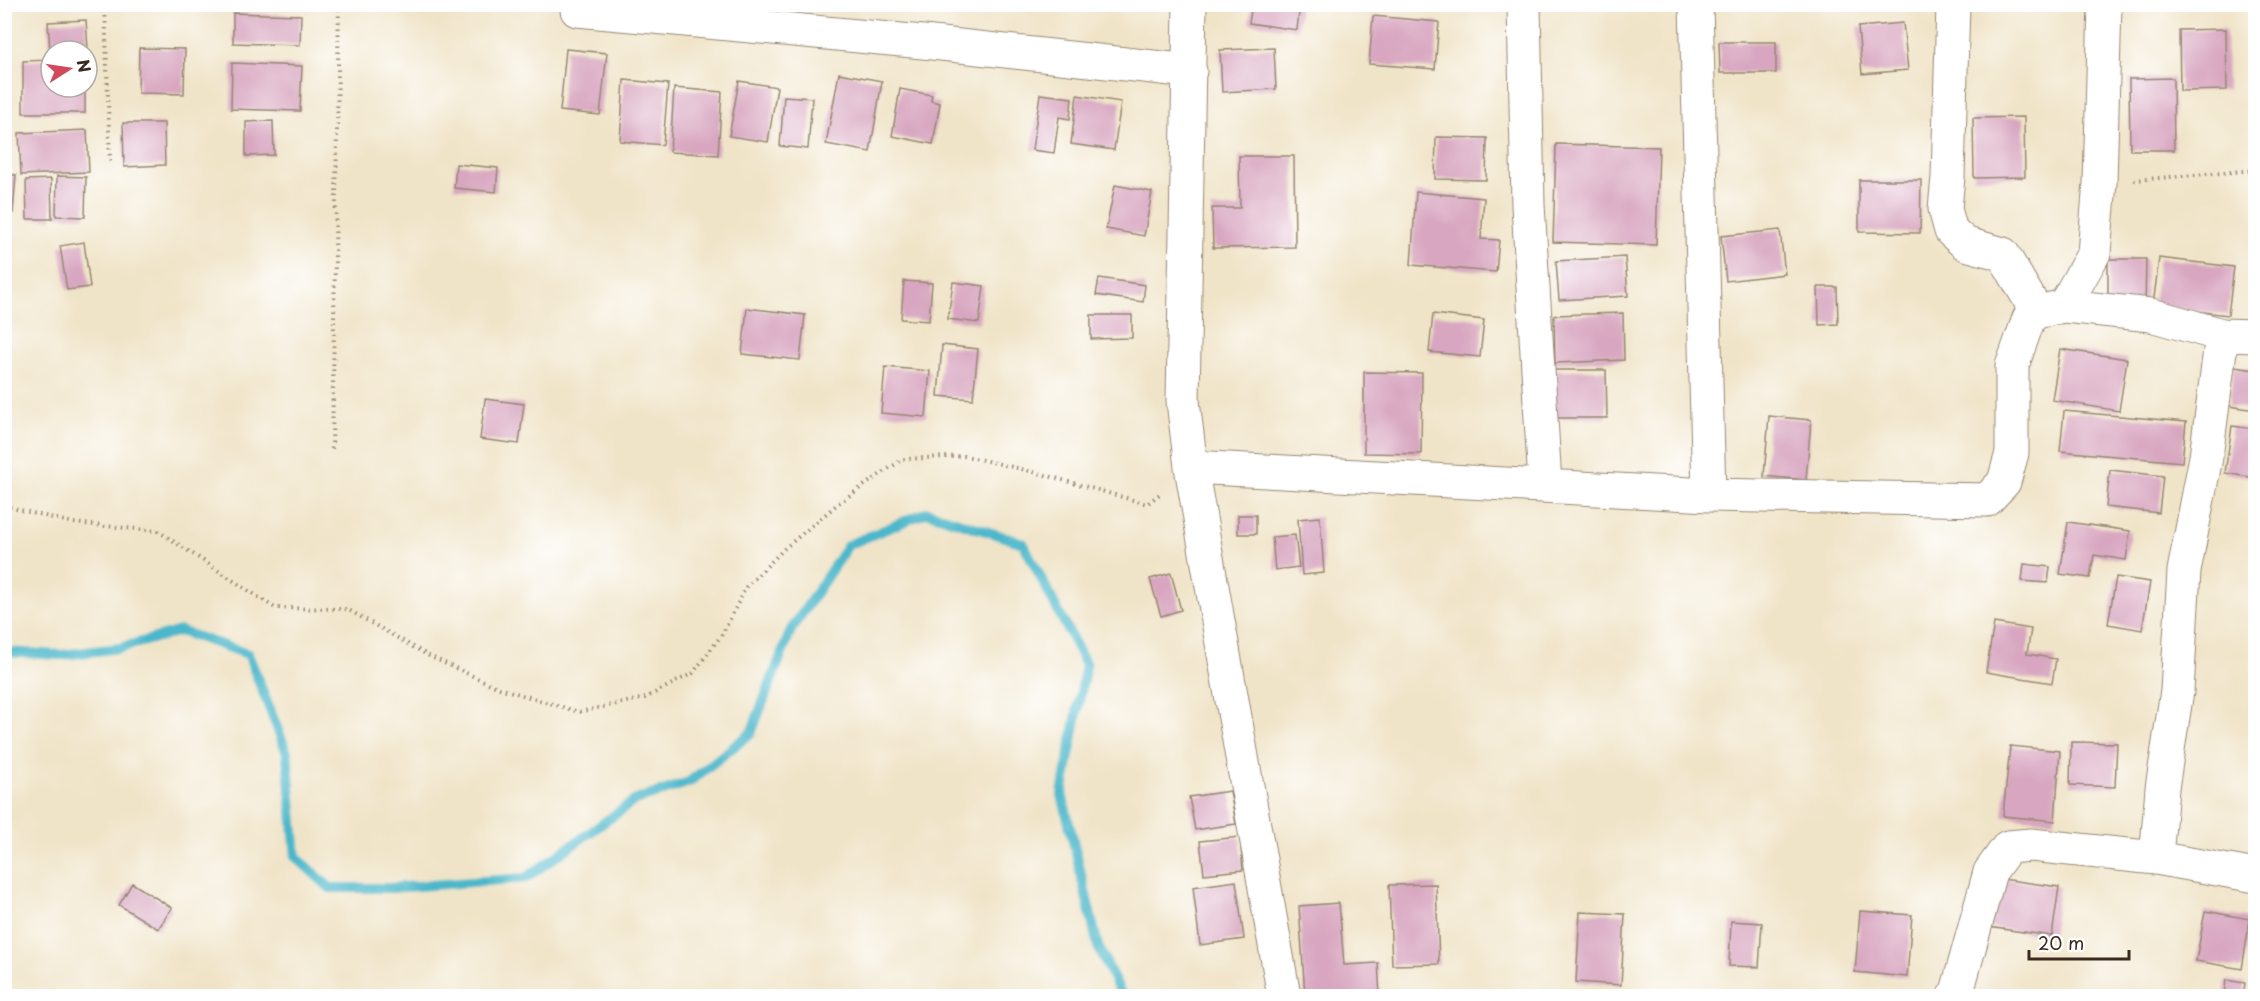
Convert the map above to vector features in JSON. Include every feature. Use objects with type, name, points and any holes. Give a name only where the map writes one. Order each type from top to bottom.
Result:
[{"type":"street","points":[[1190,4],[1183,401],[1191,467],[1284,996]]},
{"type":"street","points":[[1524,4],[1528,205],[1545,484]]},
{"type":"street","points":[[1696,4],[1709,495]]},
{"type":"street","points":[[1953,4],[1945,209],[1951,231],[1966,244],[2003,254],[2051,309]]},
{"type":"street","points":[[2051,309],[2094,253],[2100,183],[2105,4]]},
{"type":"street","points":[[577,10],[922,42],[1190,71]]},
{"type":"street","points":[[1191,467],[1545,484],[1709,495],[1986,500],[2004,482],[2012,453],[2012,366],[2030,318],[2051,309],[2151,315],[2222,335],[2256,336]]},
{"type":"street","points":[[2156,858],[2162,788],[2178,692],[2184,571],[2206,457],[2222,335]]},
{"type":"street","points":[[1954,996],[1957,992],[1989,872],[2008,847],[2031,845],[2156,858],[2256,876]]},
{"type":"path","points":[[105,4],[110,164]]},
{"type":"path","points":[[332,449],[339,4]]},
{"type":"path","points":[[2100,183],[2256,170]]},
{"type":"path","points":[[4,506],[73,522],[158,531],[275,608],[347,609],[429,656],[499,688],[579,712],[645,698],[693,672],[723,633],[746,587],[783,549],[840,502],[903,459],[966,456],[1038,473],[1147,504],[1191,467]]},
{"type":"building","points":[[1252,4],[1300,4],[1297,30],[1249,23]]},
{"type":"building","points":[[1426,4],[1480,4],[1480,11],[1426,10]]},
{"type":"building","points":[[233,13],[301,15],[300,45],[233,43]]},
{"type":"building","points":[[1373,16],[1439,22],[1435,69],[1369,64]]},
{"type":"building","points":[[86,20],[87,39],[49,39],[48,22]]},
{"type":"building","points":[[1903,23],[1908,70],[1862,74],[1858,27]]},
{"type":"building","points":[[2226,29],[2227,90],[2180,91],[2179,30]]},
{"type":"building","points":[[1719,42],[1776,42],[1776,73],[1720,73]]},
{"type":"building","points":[[139,48],[185,49],[184,94],[138,93]]},
{"type":"building","points":[[1274,48],[1276,89],[1222,92],[1220,50]]},
{"type":"building","points":[[566,49],[607,53],[600,115],[560,111]]},
{"type":"building","points":[[39,60],[39,99],[85,99],[85,113],[23,113],[23,61]]},
{"type":"building","points":[[232,63],[302,66],[300,111],[231,109]]},
{"type":"building","points":[[839,73],[882,81],[870,152],[826,144]]},
{"type":"building","points":[[2173,78],[2174,150],[2130,150],[2129,79]]},
{"type":"building","points":[[624,80],[668,84],[663,145],[620,141]]},
{"type":"building","points":[[739,81],[777,87],[768,142],[729,136]]},
{"type":"building","points":[[674,88],[722,92],[718,155],[670,152]]},
{"type":"building","points":[[900,89],[932,95],[931,101],[940,103],[933,144],[892,136]]},
{"type":"building","points":[[1040,94],[1072,98],[1070,119],[1059,117],[1054,153],[1032,150]]},
{"type":"building","points":[[1077,95],[1121,102],[1114,150],[1071,144]]},
{"type":"building","points":[[784,96],[812,98],[808,149],[780,146]]},
{"type":"building","points":[[2024,117],[2025,177],[1974,178],[1973,118]]},
{"type":"building","points":[[273,121],[274,155],[246,156],[246,122]]},
{"type":"building","points":[[123,123],[164,123],[165,165],[124,167]]},
{"type":"building","points":[[87,130],[89,172],[21,175],[19,133]]},
{"type":"building","points":[[1436,137],[1487,138],[1486,180],[1435,179]]},
{"type":"building","points":[[1556,144],[1659,147],[1656,245],[1553,242]]},
{"type":"building","points":[[1239,156],[1294,156],[1295,247],[1213,248],[1212,208],[1240,208]]},
{"type":"building","points":[[456,164],[498,168],[496,192],[454,188]]},
{"type":"building","points":[[4,174],[16,175],[13,213],[4,212]]},
{"type":"building","points":[[57,176],[86,177],[85,217],[56,216]]},
{"type":"building","points":[[51,179],[52,219],[27,219],[26,180]]},
{"type":"building","points":[[1859,180],[1921,180],[1920,233],[1859,232]]},
{"type":"building","points":[[1115,185],[1152,192],[1144,236],[1106,229]]},
{"type":"building","points":[[1416,192],[1484,198],[1481,239],[1499,240],[1496,272],[1411,265]]},
{"type":"building","points":[[1780,230],[1785,274],[1726,281],[1721,236]]},
{"type":"building","points":[[84,242],[90,287],[67,290],[60,246]]},
{"type":"building","points":[[1625,257],[1628,296],[1559,300],[1556,261]]},
{"type":"building","points":[[2159,258],[2234,267],[2228,315],[2153,306]]},
{"type":"building","points":[[2108,259],[2146,259],[2145,308],[2108,308]]},
{"type":"building","points":[[1099,278],[1145,285],[1143,302],[1096,295]]},
{"type":"building","points":[[904,281],[932,283],[929,321],[901,319]]},
{"type":"building","points":[[953,282],[984,286],[979,323],[948,319]]},
{"type":"building","points":[[1818,287],[1837,287],[1838,324],[1819,325]]},
{"type":"building","points":[[747,308],[805,315],[800,360],[742,354]]},
{"type":"building","points":[[1623,313],[1624,360],[1555,363],[1554,315]]},
{"type":"building","points":[[1433,314],[1484,320],[1480,357],[1429,352]]},
{"type":"building","points":[[1091,315],[1132,315],[1132,338],[1091,339]]},
{"type":"building","points":[[942,345],[978,349],[973,399],[938,396]]},
{"type":"building","points":[[2060,349],[2127,359],[2119,411],[2052,400]]},
{"type":"building","points":[[885,367],[930,371],[926,417],[881,413]]},
{"type":"building","points":[[2234,367],[2256,370],[2256,410],[2229,406]]},
{"type":"building","points":[[1546,370],[1606,370],[1607,418],[1546,418]]},
{"type":"building","points":[[1364,372],[1422,373],[1421,454],[1364,453]]},
{"type":"building","points":[[485,399],[524,404],[519,444],[480,439]]},
{"type":"building","points":[[2064,411],[2186,422],[2182,462],[2060,451]]},
{"type":"building","points":[[1769,416],[1811,420],[1806,480],[1764,476]]},
{"type":"building","points":[[2232,426],[2256,429],[2256,478],[2225,473]]},
{"type":"building","points":[[2110,470],[2163,476],[2159,513],[2106,507]]},
{"type":"building","points":[[1238,515],[1256,515],[1256,534],[1238,534]]},
{"type":"building","points":[[1320,517],[1324,573],[1302,575],[1298,519]]},
{"type":"building","points":[[2068,522],[2130,531],[2126,560],[2094,555],[2090,578],[2060,574]]},
{"type":"building","points":[[1295,535],[1299,567],[1275,570],[1272,537]]},
{"type":"building","points":[[2024,564],[2050,567],[2048,583],[2022,581]]},
{"type":"building","points":[[1171,573],[1181,610],[1161,616],[1150,579]]},
{"type":"building","points":[[2116,577],[2150,582],[2142,630],[2108,624]]},
{"type":"building","points":[[1994,623],[2031,629],[2027,654],[2056,659],[2052,683],[1986,672]]},
{"type":"building","points":[[2071,742],[2117,743],[2115,787],[2070,785]]},
{"type":"building","points":[[2010,746],[2060,751],[2055,821],[2003,816]]},
{"type":"building","points":[[1230,791],[1236,824],[1195,830],[1189,797]]},
{"type":"building","points":[[1240,837],[1243,870],[1204,874],[1200,841]]},
{"type":"building","points":[[1995,878],[2059,887],[2052,936],[1988,927]]},
{"type":"building","points":[[1236,881],[1244,939],[1200,945],[1193,887]]},
{"type":"building","points":[[132,883],[172,908],[158,929],[119,905]]},
{"type":"building","points":[[1436,884],[1439,964],[1392,965],[1389,885]]},
{"type":"building","points":[[1339,903],[1344,965],[1378,963],[1380,996],[1305,996],[1299,906]]},
{"type":"building","points":[[1860,911],[1912,915],[1907,977],[1855,972]]},
{"type":"building","points":[[2205,911],[2250,919],[2242,969],[2196,961]]},
{"type":"building","points":[[1580,912],[1625,914],[1621,985],[1576,982]]},
{"type":"building","points":[[1731,921],[1762,923],[1759,967],[1729,966]]},
{"type":"building","points":[[2226,980],[2245,983],[2243,996],[2224,996]]},
{"type":"waterway","points":[[4,652],[62,655],[120,648],[180,631],[248,654],[287,753],[296,857],[330,888],[391,888],[526,878],[634,801],[689,782],[751,733],[791,630],[848,545],[927,512],[1023,543],[1086,665],[1062,794],[1098,946],[1122,996]]}]
